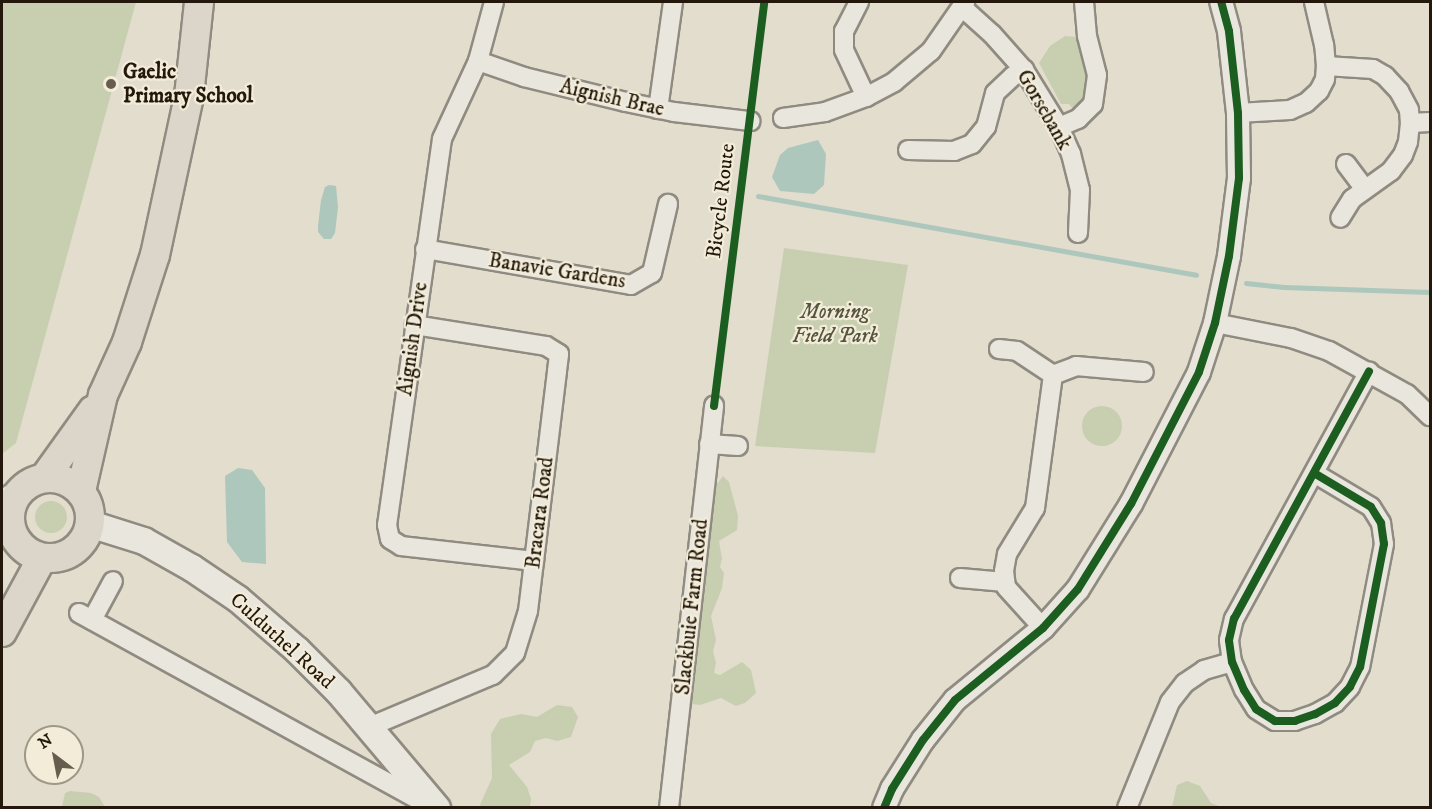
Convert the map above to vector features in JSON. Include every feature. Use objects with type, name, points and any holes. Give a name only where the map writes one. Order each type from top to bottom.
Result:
[{"type":"main road","points":[[81,491],[103,396],[127,342],[155,255],[189,96],[199,2]]},
{"type":"main road","points":[[45,477],[103,396]]},
{"type":"main road","points":[[45,477],[63,479],[81,491],[90,511],[90,524],[86,537],[72,552],[52,559],[42,558],[24,550],[7,531],[8,500],[26,484],[45,477]]},
{"type":"main road","name":"Culduthel Road","points":[[90,524],[144,541],[192,568],[238,599],[297,650],[369,727],[435,807]]},
{"type":"main road","points":[[2,632],[42,558]]},
{"type":"street","name":"Aignish Drive","points":[[494,2],[478,61],[442,139],[387,525],[390,539],[401,546],[534,561]]},
{"type":"street","points":[[658,109],[673,2]]},
{"type":"street","points":[[860,2],[844,31],[844,50],[866,97]]},
{"type":"street","points":[[1059,127],[1078,119],[1093,104],[1097,75],[1087,36],[1084,2]]},
{"type":"street","points":[[884,807],[892,789],[923,740],[955,700],[1043,628],[1078,589],[1131,504],[1199,372],[1215,323],[1229,256],[1239,178],[1238,113],[1229,31],[1221,2]]},
{"type":"street","points":[[1238,113],[1290,110],[1306,103],[1319,92],[1325,79],[1326,66],[1324,45],[1314,2]]},
{"type":"street","points":[[783,118],[825,112],[866,97],[894,82],[931,51],[964,5]]},
{"type":"street","name":"Gorsebank","points":[[964,5],[1024,70],[1059,127],[1071,154],[1080,190],[1078,233]]},
{"type":"street","name":"Aignish Brae","points":[[478,61],[524,77],[658,109],[750,121]]},
{"type":"street","points":[[1326,66],[1373,69],[1385,76],[1399,91],[1409,110],[1408,142],[1403,154],[1391,171],[1364,188],[1352,199],[1340,218]]},
{"type":"street","points":[[908,150],[954,151],[972,144],[986,127],[995,93],[1012,76],[1024,70]]},
{"type":"street","points":[[1410,123],[1431,122]]},
{"type":"street","points":[[1346,164],[1364,188]]},
{"type":"street","name":"Banavie Gardens","points":[[425,249],[631,285],[652,273],[668,204]]},
{"type":"street","points":[[1215,323],[1291,338],[1329,351],[1407,394],[1431,416]]},
{"type":"street","name":"Bracara Road","points":[[369,727],[493,675],[515,654],[528,611],[559,354],[546,346],[415,325]]},
{"type":"street","points":[[999,349],[1017,351],[1053,375]]},
{"type":"street","points":[[1053,375],[1076,366],[1144,372]]},
{"type":"street","points":[[1314,473],[1371,507],[1381,523],[1384,544],[1360,667],[1350,687],[1335,703],[1295,722],[1275,720],[1256,709],[1244,690],[1232,662],[1229,640],[1234,619],[1369,371]]},
{"type":"street","points":[[1043,628],[1006,587],[1004,571],[1007,554],[1035,508],[1053,375]]},
{"type":"street","name":"Slackbuie Farm Road","points":[[669,807],[714,406]]},
{"type":"street","points":[[709,444],[738,446]]},
{"type":"street","points":[[960,578],[1005,582]]},
{"type":"street","name":"Culduthel Road","points":[[113,581],[85,616],[435,807]]},
{"type":"street","points":[[1127,807],[1170,702],[1185,683],[1204,670],[1232,662]]},
{"type":"green space","points":[[2,2],[136,2],[16,443],[2,454]]},
{"type":"green space","points":[[1065,36],[1078,37],[1085,57],[1085,93],[1081,103],[1073,109],[1069,104],[1061,104],[1039,63],[1050,46]]},
{"type":"green space","name":"Morning Field Park","points":[[784,248],[908,265],[875,453],[755,446]]},
{"type":"green space","points":[[1102,406],[1116,412],[1122,426],[1116,440],[1102,446],[1088,440],[1082,426],[1088,412]]},
{"type":"green space","points":[[723,476],[729,482],[738,516],[737,530],[719,541],[722,559],[720,567],[724,573],[722,588],[711,616],[716,640],[713,651],[716,663],[714,673],[720,675],[742,662],[751,670],[756,693],[745,703],[736,706],[721,698],[700,705],[691,704],[681,691],[710,507],[717,484]]},
{"type":"green space","points":[[51,501],[62,506],[67,517],[62,528],[51,533],[40,528],[35,517],[40,506]]},
{"type":"green space","points":[[557,705],[572,707],[578,717],[571,737],[557,741],[546,738],[535,741],[530,752],[509,765],[527,787],[531,799],[530,807],[479,807],[492,778],[491,734],[500,719],[521,714],[537,717]]},
{"type":"green space","points":[[1187,781],[1200,786],[1211,803],[1221,807],[1172,807],[1177,785]]},
{"type":"green space","points":[[70,791],[91,793],[99,797],[105,807],[62,807],[65,793]]},
{"type":"shaded area","points":[[818,140],[826,154],[824,185],[814,194],[780,191],[772,177],[780,155],[788,148]]},
{"type":"shaded area","points":[[336,186],[338,207],[335,233],[331,239],[324,239],[318,232],[318,226],[321,200],[325,187]]},
{"type":"shaded area","points":[[238,468],[252,470],[265,488],[266,564],[242,562],[227,542],[225,476]]},
{"type":"waterway","points":[[758,196],[1196,275]]},
{"type":"waterway","points":[[1246,283],[1284,287],[1430,292]]},
{"type":"cycle path","name":"Bicycle Route","points":[[714,406],[764,2]]},
{"type":"cycle path","points":[[884,808],[892,789],[923,740],[955,700],[1043,628],[1078,589],[1131,504],[1199,372],[1215,323],[1229,256],[1239,178],[1238,113],[1229,31],[1221,2]]},
{"type":"cycle path","points":[[1314,473],[1371,507],[1381,523],[1384,544],[1360,667],[1350,687],[1335,703],[1315,714],[1295,721],[1275,721],[1256,709],[1244,690],[1232,662],[1229,640],[1234,619],[1369,371]]},
{"type":"place","name":"Gaelic Primary School","points":[[111,84]]}]
